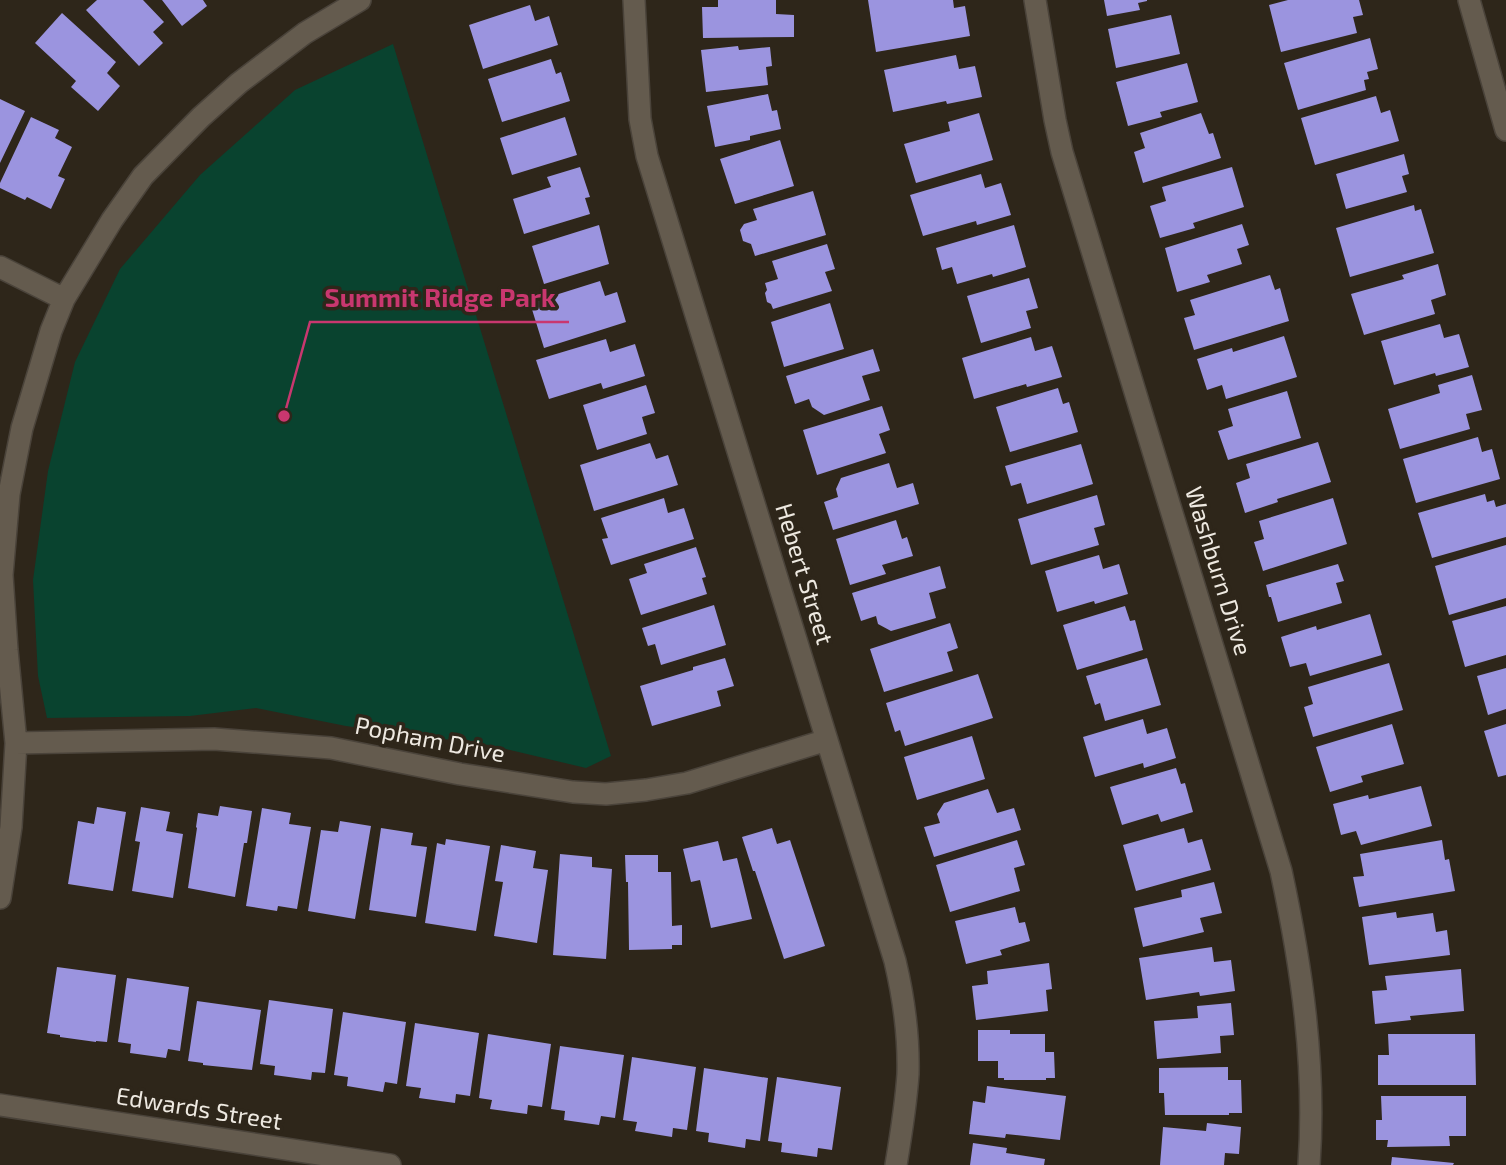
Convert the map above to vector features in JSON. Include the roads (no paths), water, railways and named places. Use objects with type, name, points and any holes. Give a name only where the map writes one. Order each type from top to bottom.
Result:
[{"type":"street","points":[[0,898],[10,827],[16,743],[2,575],[9,494],[22,428],[51,331],[64,299],[112,219],[143,176],[239,83],[305,33],[360,0]]},
{"type":"street","name":"Hebert Street","points":[[634,0],[640,119],[647,156],[895,961],[904,999],[908,1074],[896,1165]]},
{"type":"street","name":"Washburn Drive","points":[[1035,0],[1062,152],[1281,871],[1294,929],[1306,1014],[1310,1080],[1309,1165]]},
{"type":"street","points":[[1469,0],[1506,130]]},
{"type":"street","points":[[0,267],[64,299]]},
{"type":"street","name":"Popham Drive","points":[[16,743],[214,739],[331,748],[460,774],[573,792],[607,794],[687,783],[827,740]]},
{"type":"street","name":"Edwards Street","points":[[0,1105],[376,1164]]},
{"type":"place","name":"Summit Ridge Park","points":[[284,416]]}]
